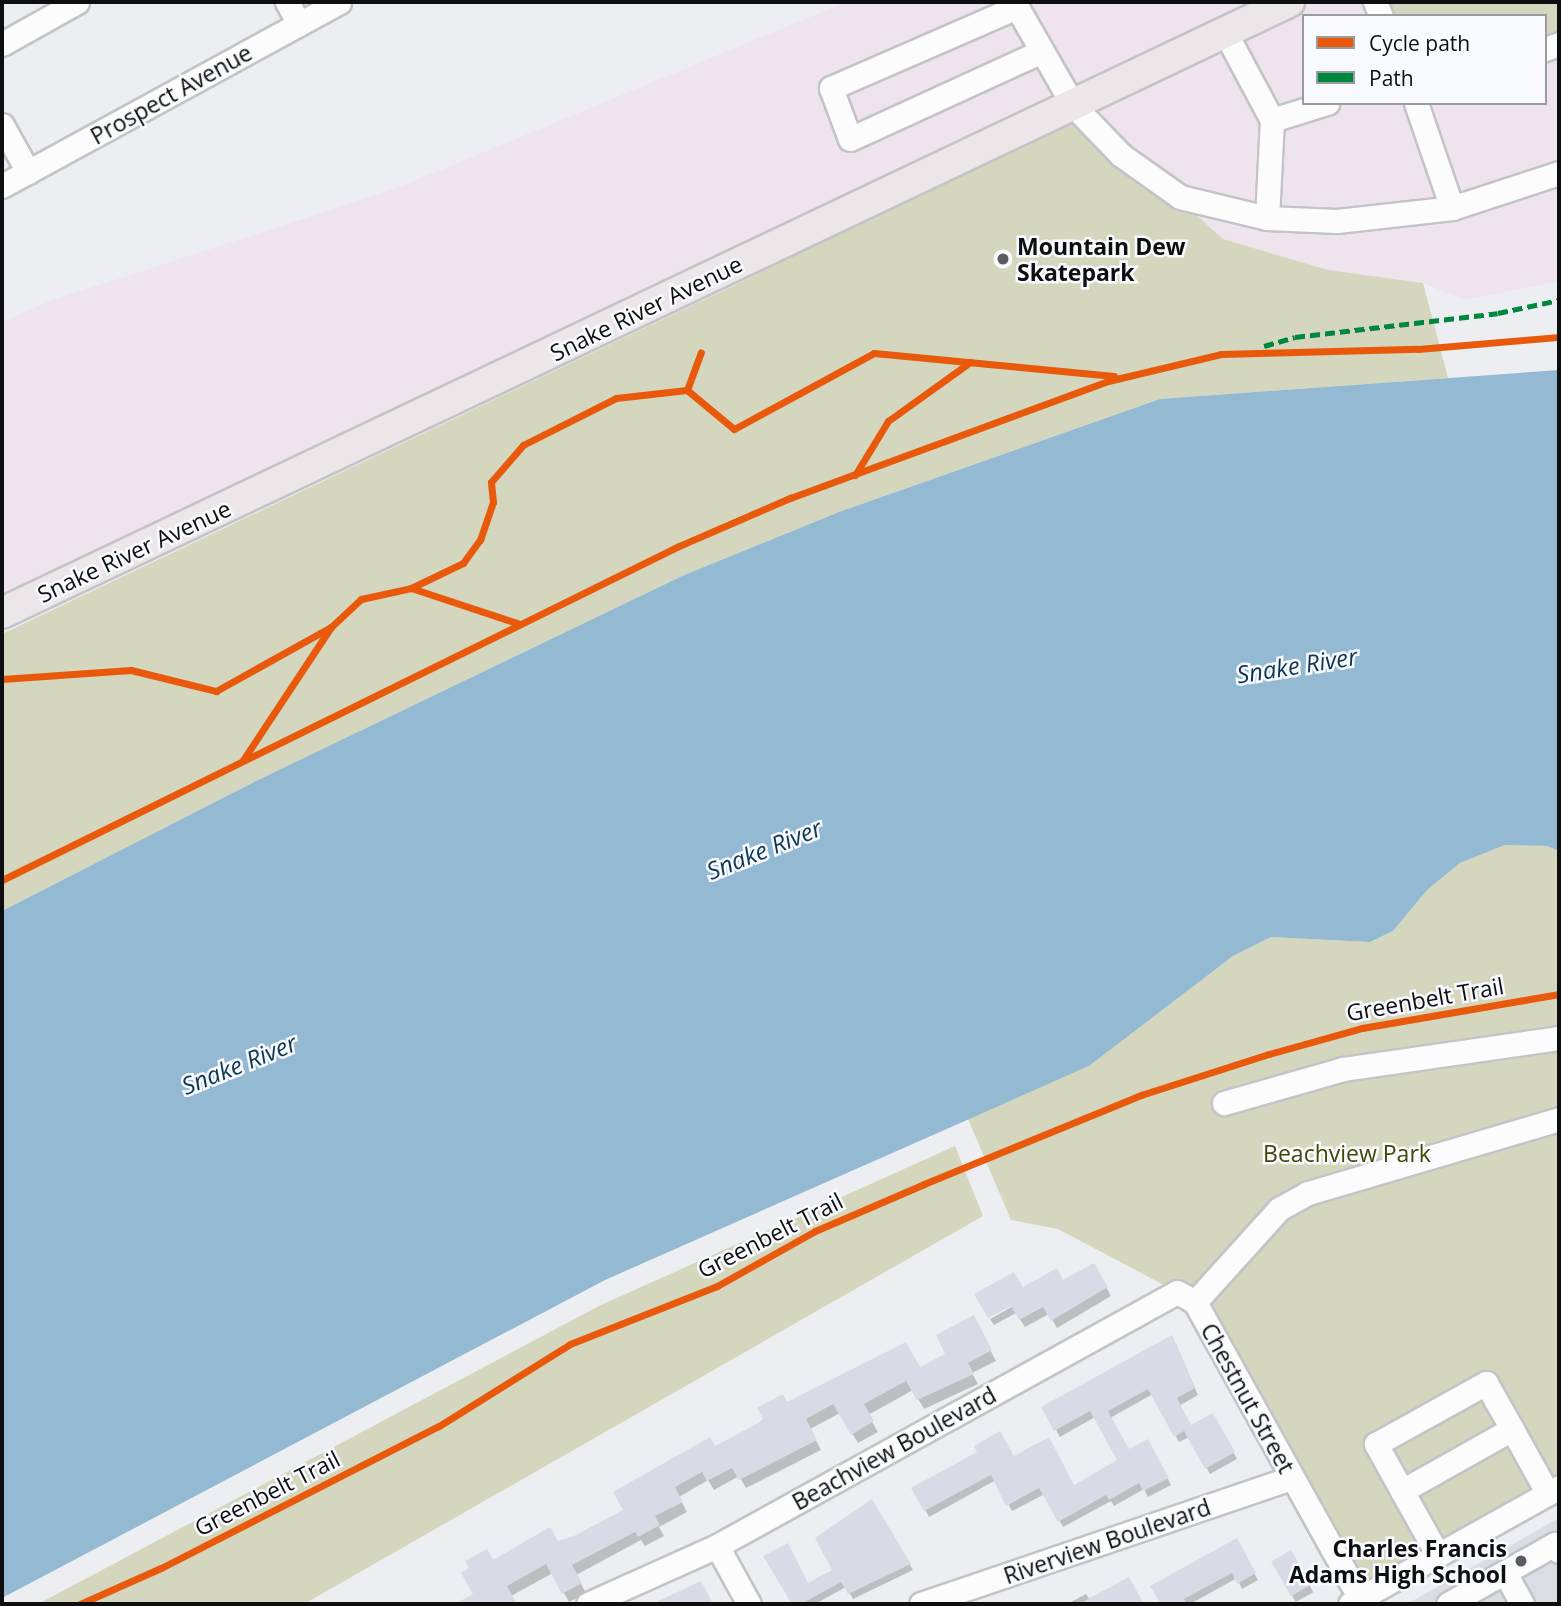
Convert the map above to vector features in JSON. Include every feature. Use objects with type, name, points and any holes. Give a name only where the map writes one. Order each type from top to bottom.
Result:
[{"type":"main road","name":"Snake River Avenue","points":[[2,613],[1290,2]]},
{"type":"street","points":[[2,44],[77,2]]},
{"type":"street","points":[[287,2],[299,24]]},
{"type":"street","name":"Prospect Avenue","points":[[2,187],[339,2]]},
{"type":"street","points":[[1042,51],[850,139],[831,88],[1016,4],[1073,106],[1121,155],[1180,197],[1267,218],[1337,221],[1452,208],[1559,173]]},
{"type":"street","points":[[1225,32],[1272,120],[1267,218]]},
{"type":"street","points":[[1272,120],[1321,105]]},
{"type":"street","points":[[1417,105],[1452,208]]},
{"type":"street","points":[[2,125],[28,172]]},
{"type":"street","points":[[1224,1103],[1343,1069],[1559,1038]]},
{"type":"street","name":"Chestnut Street","points":[[1358,1602],[1195,1302],[1279,1209],[1308,1193],[1559,1119]]},
{"type":"street","name":"Beachview Boulevard","points":[[588,1604],[717,1546],[1177,1293],[1195,1302]]},
{"type":"street","points":[[1358,1602],[1554,1490],[1512,1429],[1486,1383],[1376,1444],[1438,1555]]},
{"type":"street","points":[[1402,1491],[1512,1429]]},
{"type":"street","name":"Riverview Boulevard","points":[[921,1604],[1292,1478]]},
{"type":"street","points":[[1462,1601],[1555,1544],[1559,1551]]},
{"type":"street","points":[[717,1546],[749,1604]]},
{"type":"street","points":[[1504,1573],[1522,1604]]},
{"type":"shaded area","points":[[846,2],[1559,2],[1559,281],[1465,300],[1423,283],[1328,270],[1223,239],[1072,106],[2,613],[2,322],[50,301],[395,189]]},
{"type":"shaded area","name":"Charles Francis Adams High School","points":[[1559,1518],[1559,1604],[1407,1604]]},
{"type":"green space","points":[[1381,2],[1559,2],[1559,41],[1547,44],[1547,14],[1385,14]]},
{"type":"green space","points":[[1073,105],[1223,239],[1328,270],[1423,283],[1448,378],[1160,399],[839,512],[682,576],[256,781],[2,911],[2,634],[758,274],[751,258]]},
{"type":"green space","name":"Beachview Park","points":[[1505,845],[1547,846],[1559,851],[1559,1487],[1360,1599],[1177,1292],[1058,1229],[1011,1220],[968,1119],[1089,1066],[1233,956],[1271,937],[1370,942],[1393,931],[1427,890],[1460,863]]},
{"type":"green space","points":[[955,1146],[983,1216],[304,1604],[38,1604],[599,1306]]},
{"type":"water","name":"Snake River","points":[[1559,370],[1559,851],[1547,846],[1505,845],[1460,863],[1427,890],[1393,931],[1370,942],[1271,937],[1233,956],[1089,1066],[605,1280],[2,1598],[2,911],[256,781],[682,576],[839,512],[1160,399]]},
{"type":"building","points":[[1094,1263],[1108,1287],[1051,1321],[1043,1307],[1019,1320],[1011,1306],[988,1318],[974,1294],[1014,1272],[1023,1287],[1057,1268],[1063,1280]]},
{"type":"building","points":[[974,1315],[992,1350],[968,1363],[974,1374],[917,1400],[906,1381],[864,1404],[874,1421],[851,1435],[833,1404],[806,1419],[817,1440],[739,1480],[732,1468],[707,1481],[702,1472],[675,1487],[683,1502],[655,1516],[660,1525],[638,1537],[635,1532],[572,1565],[582,1583],[562,1594],[546,1564],[507,1586],[517,1604],[455,1604],[473,1594],[461,1573],[469,1568],[465,1561],[487,1549],[493,1560],[550,1527],[558,1541],[574,1536],[623,1510],[613,1492],[710,1437],[715,1446],[764,1420],[757,1408],[783,1394],[787,1402],[906,1342],[920,1367],[945,1354],[936,1335]]},
{"type":"building","points":[[1172,1335],[1195,1388],[1177,1398],[1191,1425],[1213,1413],[1235,1452],[1205,1469],[1184,1431],[1174,1437],[1148,1389],[1108,1411],[1129,1449],[1148,1439],[1169,1478],[1143,1491],[1139,1483],[1109,1500],[1106,1495],[1058,1522],[1039,1488],[1006,1506],[991,1475],[924,1511],[911,1488],[977,1452],[974,1446],[1000,1431],[1014,1456],[1049,1437],[1074,1485],[1117,1460],[1090,1411],[1054,1431],[1041,1407]]},
{"type":"building","points":[[872,1499],[911,1564],[848,1594],[841,1582],[801,1604],[792,1604],[763,1556],[788,1543],[808,1583],[832,1570],[815,1538]]},
{"type":"building","points":[[1237,1538],[1256,1573],[1237,1584],[1232,1573],[1184,1599],[1187,1604],[1161,1604],[1150,1586]]},
{"type":"building","points":[[1291,1550],[1311,1585],[1291,1596],[1271,1562]]},
{"type":"building","points":[[1129,1577],[1144,1604],[1079,1604]]},
{"type":"building","points":[[701,1581],[713,1604],[652,1604]]},
{"type":"marked path","points":[[1264,346],[1295,337],[1498,313],[1559,300]]},
{"type":"cycle path","points":[[2,880],[679,546],[790,498],[1108,381],[1221,354],[1418,349],[1559,337]]},
{"type":"cycle path","points":[[411,588],[463,563],[480,540],[493,502],[491,482],[523,445],[616,398],[687,390],[701,352]]},
{"type":"cycle path","points":[[687,390],[734,429],[874,353],[1114,376]]},
{"type":"cycle path","points":[[855,475],[888,421],[970,362]]},
{"type":"cycle path","points":[[331,627],[361,599],[411,588],[520,624]]},
{"type":"cycle path","points":[[2,679],[131,670],[216,691],[331,627],[243,760]]},
{"type":"cycle path","name":"Greenbelt Trail","points":[[80,1604],[161,1568],[439,1426],[570,1344],[717,1286],[815,1231],[924,1184],[1141,1095],[1269,1054],[1362,1028],[1559,994]]},
{"type":"place","name":"Mountain Dew Skatepark","points":[[1003,259]]},
{"type":"place","name":"Charles Francis Adams High School","points":[[1521,1561]]}]
